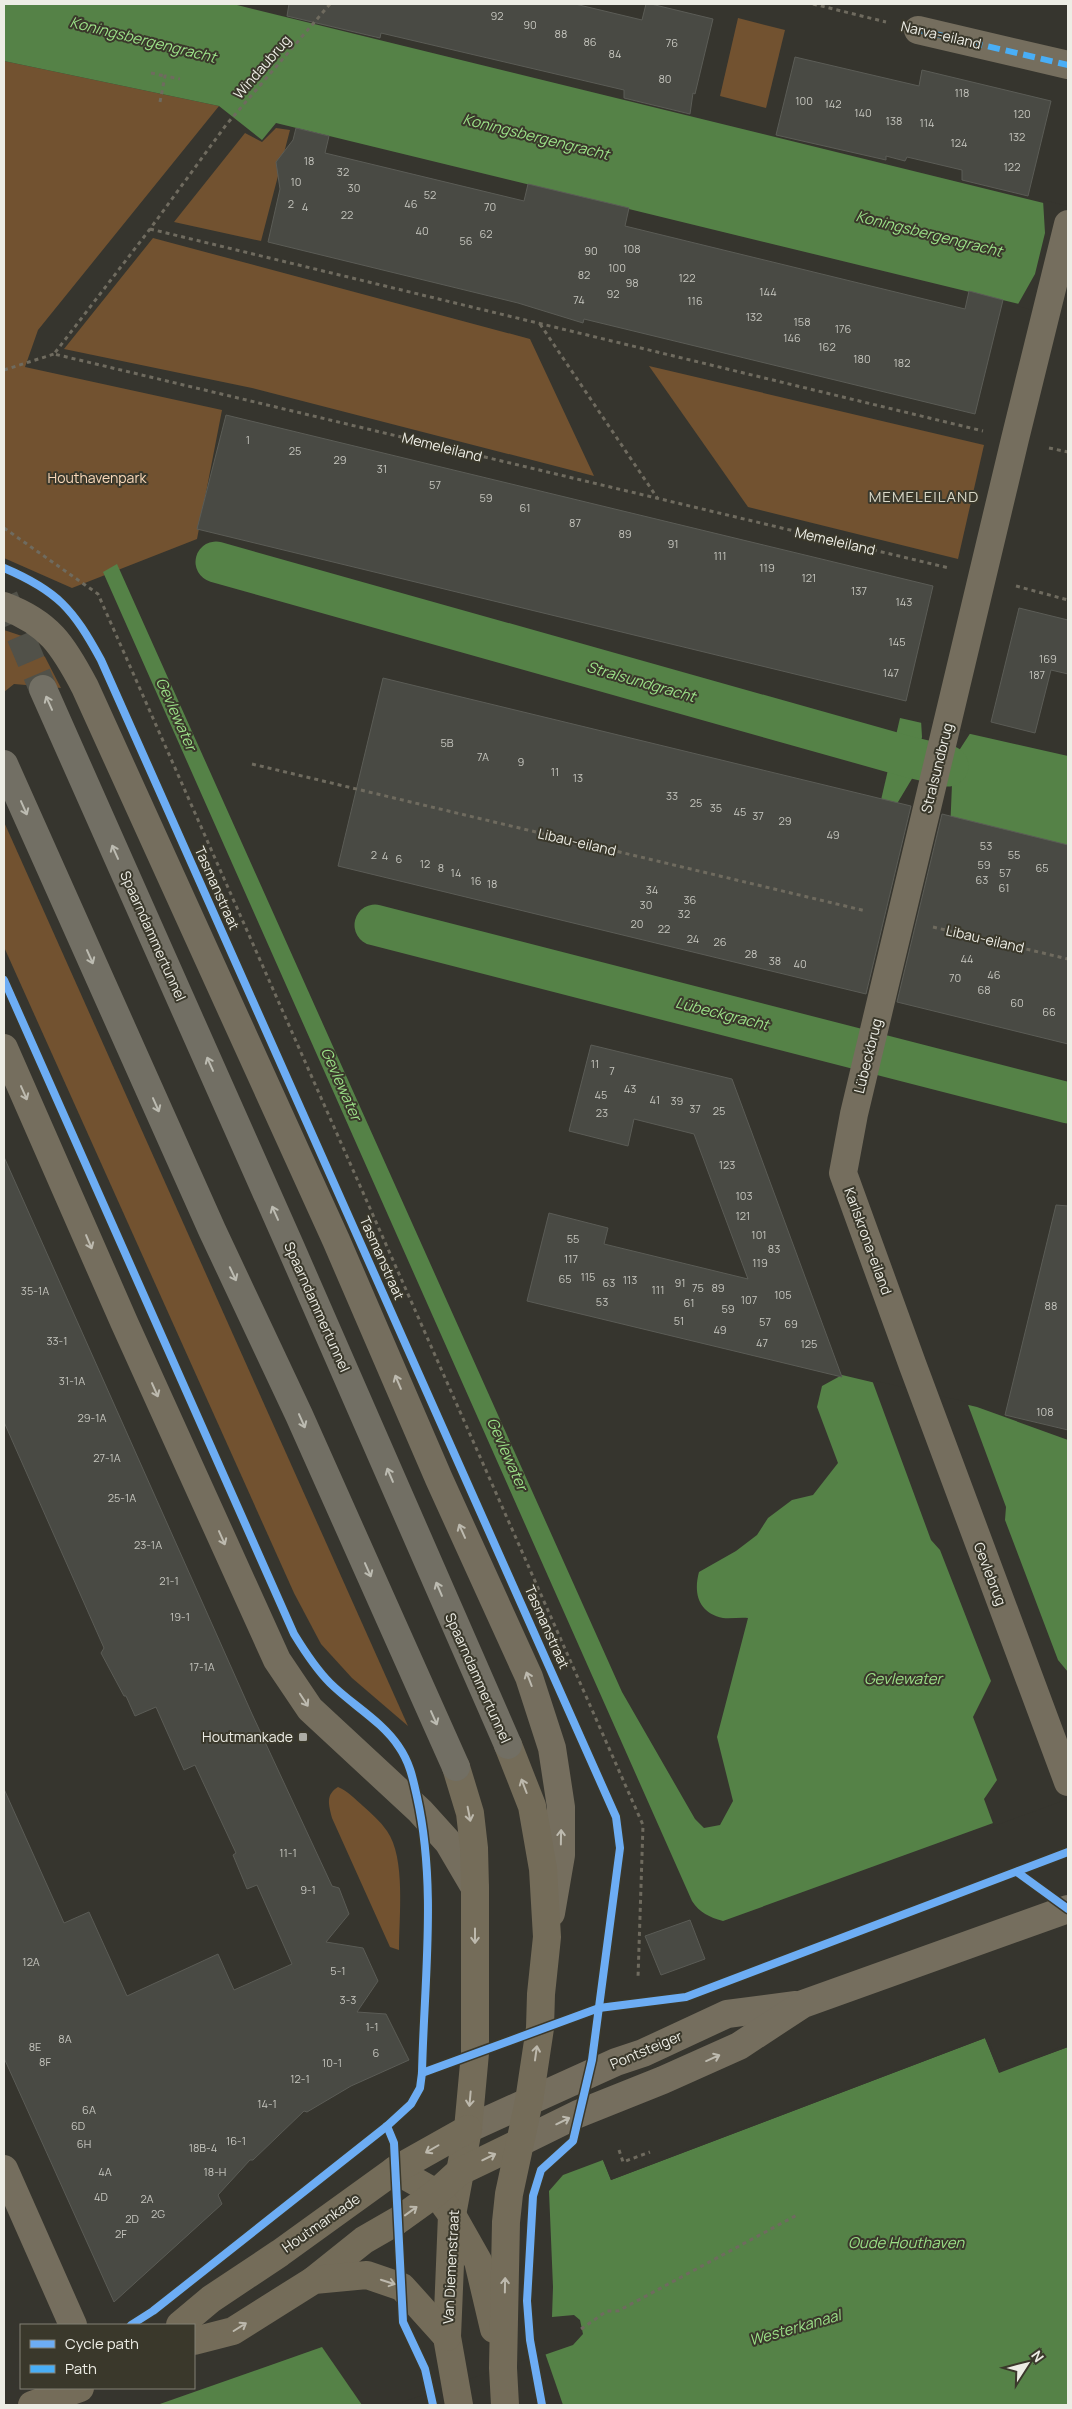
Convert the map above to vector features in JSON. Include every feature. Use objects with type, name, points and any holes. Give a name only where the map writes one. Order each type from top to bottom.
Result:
[{"type":"highway","name":"Spaarndammertunnel","points":[[43,689],[295,1256],[508,1745]]},
{"type":"highway","points":[[4,764],[212,1230],[299,1415],[456,1767]]},
{"type":"main road","name":"Spaarndammertunnel","points":[[508,1745],[532,1806],[543,1870],[547,1937]]},
{"type":"main road","points":[[456,1767],[470,1813],[475,1888],[474,2053],[468,2128]]},
{"type":"main road","points":[[505,2405],[503,2368],[506,2222],[519,2143],[529,2101],[540,2028],[541,1994],[547,1937]]},
{"type":"main road","name":"Houtmankade","points":[[181,2324],[211,2299],[396,2170],[468,2128]]},
{"type":"main road","name":"Van Diemenstraat","points":[[457,2395],[447,2337],[452,2215],[468,2128]]},
{"type":"main road","points":[[195,2342],[233,2331],[314,2280],[364,2240],[397,2221],[436,2193],[459,2172],[519,2143]]},
{"type":"main road","points":[[396,2170],[436,2193],[452,2215],[478,2261],[503,2368]]},
{"type":"main road","points":[[314,2280],[367,2275],[402,2287],[447,2337]]},
{"type":"main road","points":[[32,2405],[77,2389]]},
{"type":"street","name":"Narva-eiland","points":[[918,30],[1068,65]]},
{"type":"street","points":[[983,576],[1068,224]]},
{"type":"street","name":"Stralsundbrug","points":[[902,920],[983,576]]},
{"type":"street","points":[[4,606],[22,613],[40,625],[65,649],[85,687],[328,1222],[439,1479],[529,1677],[552,1748],[562,1807],[560,1855],[547,1937]]},
{"type":"street","name":"Lübeckbrug","points":[[854,1114],[902,920]]},
{"type":"street","points":[[4,1048],[124,1322],[277,1660],[310,1709],[420,1811],[448,1842],[475,1888]]},
{"type":"street","name":"Karlskrona-eiland","points":[[854,1114],[843,1172],[912,1366]]},
{"type":"street","name":"Gevlebrug","points":[[912,1366],[1068,1782]]},
{"type":"street","name":"Pontsteiger","points":[[468,2128],[616,2062],[643,2053],[727,2014],[803,2004],[1068,1909]]},
{"type":"street","name":"Pontsteiger","points":[[519,2143],[578,2114],[663,2080],[739,2046],[803,2004]]},
{"type":"street","points":[[4,2169],[73,2324]]},
{"type":"path","points":[[151,73],[180,79]]},
{"type":"path","points":[[160,102],[165,76]]},
{"type":"path","points":[[4,370],[54,354],[150,229],[1015,439]]},
{"type":"path","points":[[540,323],[658,499]]},
{"type":"path","points":[[619,2150],[623,2162],[650,2152]]},
{"type":"path","points":[[581,2329],[607,2311],[618,2312],[797,2215]]},
{"type":"green space","points":[[738,18],[785,30],[766,108],[720,96]]},
{"type":"green space","name":"Houthavenpark","points":[[4,61],[219,106],[38,330],[25,367],[222,410],[197,539],[72,588],[4,558]]},
{"type":"green space","points":[[276,128],[290,130],[261,241],[174,222],[245,133],[262,142]]},
{"type":"green space","points":[[153,238],[530,339],[594,476],[252,388],[64,349]]},
{"type":"green space","points":[[649,366],[984,445],[958,559],[748,507]]},
{"type":"green space","points":[[4,630],[28,638],[45,657],[61,688],[14,684],[4,692]]},
{"type":"green space","points":[[4,822],[408,1726],[352,1678],[321,1644],[294,1593],[4,947]]},
{"type":"green space","points":[[338,1787],[351,1795],[375,1817],[387,1831],[393,1843],[397,1856],[400,1888],[399,1950],[390,1947],[332,1818],[329,1801],[331,1793]]},
{"type":"water","name":"Koningsbergengracht","points":[[4,4],[233,4],[1068,209],[1068,316],[276,123],[262,140],[219,106],[4,61]]},
{"type":"water","name":"Gevlewater","points":[[117,564],[622,1692],[695,1819],[704,1828],[720,1825],[733,1801],[717,1737],[748,1618],[723,1618],[708,1612],[703,1607],[698,1595],[697,1580],[699,1572],[736,1551],[757,1535],[768,1518],[792,1500],[813,1495],[838,1463],[817,1407],[822,1386],[842,1375],[977,1407],[1068,1440],[1068,1796],[723,1921],[713,1918],[698,1909],[692,1901],[103,572]]},
{"type":"water","points":[[900,718],[1068,756],[1068,856],[878,813]]},
{"type":"water","name":"Oude Houthaven","points":[[985,2038],[999,2072],[1068,2047],[1068,2405],[400,2405],[573,2345],[583,2334],[580,2320],[574,2315],[552,2317],[553,2287],[549,2191],[563,2175],[603,2160],[611,2180]]},
{"type":"water","points":[[322,2347],[362,2405],[157,2405]]},
{"type":"pier","points":[[1043,200],[1068,206],[1068,319],[1017,306],[1035,274],[1045,233]]},
{"type":"pier","points":[[921,720],[971,732],[960,749],[952,784],[950,832],[889,817],[913,777],[922,737]]},
{"type":"pier","points":[[872,1380],[967,1402],[1006,1507],[1005,1520],[1058,1660],[1068,1672],[1068,1799],[994,1826],[984,1799],[997,1780],[973,1717],[991,1681],[940,1550],[931,1540]]},
{"type":"pier","points":[[984,2036],[987,2037],[1001,2069],[1068,2044],[1068,2047],[999,2073],[985,2038],[611,2180],[603,2160],[605,2160],[612,2177]]},
{"type":"pier","points":[[545,2353],[563,2405],[397,2405],[397,2404]]},
{"type":"building","points":[[289,4],[575,4],[642,20],[646,4],[651,4],[713,19],[695,94],[693,93],[690,114],[624,98],[624,90],[381,33],[380,38],[287,16]]},
{"type":"building","points":[[795,57],[919,86],[922,70],[1051,101],[1028,196],[962,180],[962,170],[907,157],[905,161],[886,156],[886,160],[776,135]]},
{"type":"building","points":[[296,128],[329,136],[325,153],[524,201],[528,184],[629,208],[625,226],[965,309],[969,291],[1003,300],[975,414],[584,319],[583,323],[518,303],[268,242],[280,189],[276,162],[293,140]]},
{"type":"building","points":[[226,415],[933,586],[906,701],[197,529]]},
{"type":"building","points":[[1019,608],[1068,620],[1068,674],[1051,670],[1035,733],[991,722]]},
{"type":"building","points":[[383,678],[911,806],[866,994],[338,866]]},
{"type":"building","points":[[942,814],[1068,845],[1068,1044],[897,1002]]},
{"type":"building","points":[[591,1045],[732,1079],[842,1377],[527,1301],[549,1213],[608,1228],[604,1244],[748,1279],[694,1134],[634,1119],[628,1146],[569,1131]]},
{"type":"building","points":[[4,1157],[252,1714],[332,1886],[339,1888],[349,1914],[326,1942],[363,1948],[378,1981],[357,2012],[386,2014],[409,2060],[351,2086],[307,2112],[304,2111],[253,2160],[250,2160],[218,2195],[222,2204],[114,2302],[4,2058],[4,1789],[64,1923],[89,1912],[127,1996],[218,1954],[234,1990],[292,1964],[257,1885],[247,1889],[233,1855],[236,1853],[195,1765],[184,1770],[156,1707],[135,1716],[126,1696],[124,1696],[101,1653],[104,1648],[4,1422]]},
{"type":"building","points":[[1056,1205],[1068,1206],[1068,1430],[1005,1415]]},
{"type":"building","points":[[690,1920],[705,1959],[661,1975],[645,1936]]},
{"type":"waterway","name":"Stralsundgracht","points":[[216,562],[909,757],[948,766]]},
{"type":"waterway","name":"Lübeckgracht","points":[[375,925],[1068,1103]]},
{"type":"tunnel","points":[[4,597],[43,689]]},
{"type":"marked path","points":[[918,30],[1068,65]]},
{"type":"cycle path","name":"Tasmanstraat","points":[[4,568],[38,585],[62,604],[82,627],[101,660],[616,1817],[620,1848],[592,2060],[573,2141],[541,2170],[533,2196],[527,2301],[530,2340],[542,2405]]},
{"type":"cycle path","points":[[4,980],[294,1634],[325,1678],[384,1729],[399,1747],[411,1771],[423,1831],[428,1900],[428,1934],[422,2073],[420,2088],[411,2104],[387,2126],[153,2311],[133,2324]]},
{"type":"cycle path","points":[[422,2073],[599,2008],[686,1997],[1068,1852]]},
{"type":"cycle path","points":[[1017,1872],[1068,1909]]},
{"type":"cycle path","points":[[387,2126],[394,2143],[403,2322],[425,2369],[433,2405]]},
{"type":"place","name":"Houtmankade","points":[[303,1737]]},
{"type":"district","name":"MEMELEILAND","points":[[924,497]]},
{"type":"water label","name":"Westerkanaal","points":[[795,2328]]}]
